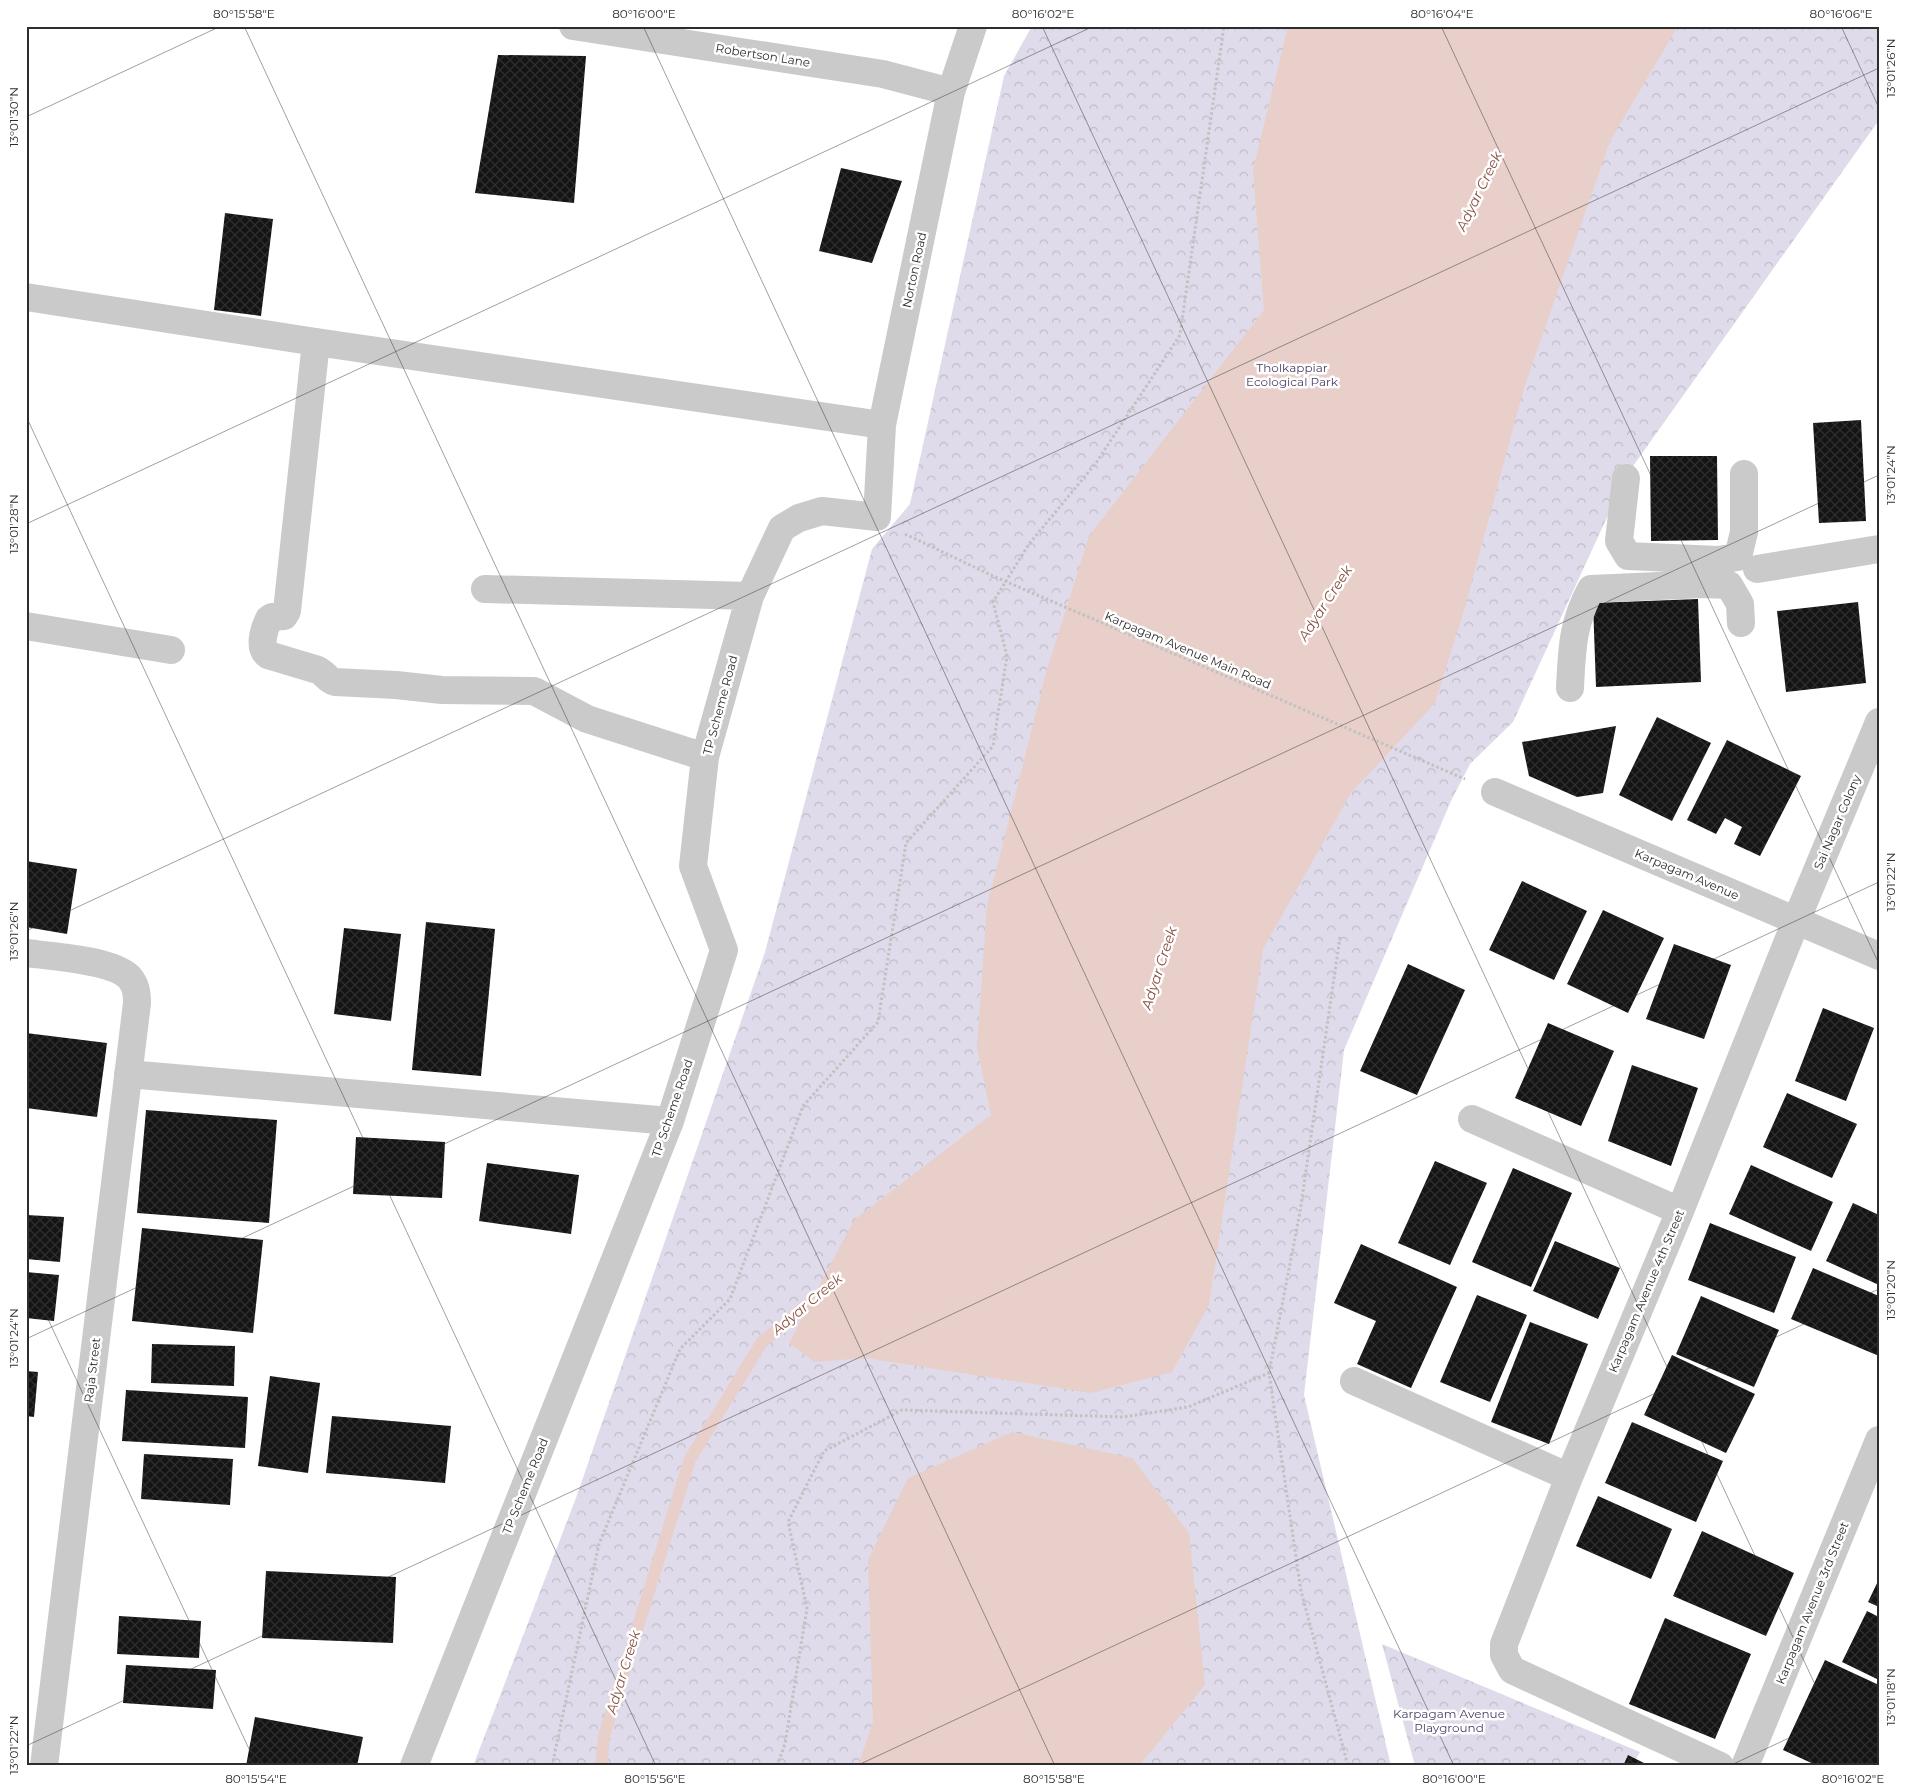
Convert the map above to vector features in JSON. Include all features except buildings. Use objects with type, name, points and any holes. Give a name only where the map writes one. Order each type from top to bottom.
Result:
[{"type":"street","name":"Norton Road","points":[[876,517],[882,425],[951,92],[973,26]]},
{"type":"street","name":"Robertson Lane","points":[[586,27],[883,74],[951,92]]},
{"type":"street","points":[[26,297],[316,342],[882,425]]},
{"type":"street","points":[[316,342],[287,611],[284,616],[269,619],[262,645],[264,652],[268,655],[318,670],[330,681],[335,682],[396,685],[442,690],[534,691],[587,719],[706,758]]},
{"type":"street","points":[[1744,474],[1744,532],[1753,575]]},
{"type":"street","points":[[1626,478],[1619,541],[1628,556],[1717,560],[1753,575]]},
{"type":"street","name":"TP Scheme Road","points":[[414,1766],[670,1121],[724,950],[693,866],[706,758],[750,596],[782,528],[799,518],[822,511],[876,517]]},
{"type":"street","points":[[1570,688],[1573,637],[1581,607],[1591,590],[1703,584],[1729,585],[1753,575],[1879,549]]},
{"type":"street","points":[[1729,585],[1740,604],[1741,624]]},
{"type":"street","points":[[485,589],[750,596]]},
{"type":"street","points":[[26,626],[171,650]]},
{"type":"street","name":"Sai Nagar Colony","points":[[1796,921],[1879,722]]},
{"type":"street","name":"Karpagam Avenue","points":[[1496,792],[1879,956]]},
{"type":"street","name":"Karpagam Avenue 4th Street","points":[[1720,1766],[1512,1670],[1504,1655],[1506,1638],[1569,1477],[1680,1211],[1796,921]]},
{"type":"street","name":"Raja Street","points":[[26,953],[96,963],[117,969],[129,977],[134,983],[137,992],[44,1766]]},
{"type":"street","points":[[128,1074],[670,1121]]},
{"type":"street","points":[[1472,1119],[1680,1211]]},
{"type":"street","points":[[1354,1381],[1569,1477]]},
{"type":"street","name":"Karpagam Avenue 3rd Street","points":[[1745,1766],[1879,1440]]},
{"type":"path","points":[[552,1766],[599,1544],[680,1349],[730,1299],[803,1106],[878,1022],[906,843],[993,746],[1007,656],[993,602],[1029,544],[1096,463],[1180,335],[1224,26]]},
{"type":"path","name":"Karpagam Avenue Main Road","points":[[876,517],[896,529],[993,576],[1496,792]]},
{"type":"path","points":[[1340,937],[1300,1212],[1269,1373],[1301,1591],[1348,1766]]},
{"type":"path","points":[[777,1766],[785,1744],[807,1608],[788,1522],[824,1451],[902,1410],[1123,1417],[1188,1407],[1269,1373]]},
{"type":"green space","name":"Tholkappiar Ecological Park","points":[[1032,26],[1879,26],[1879,120],[1626,476],[1513,722],[1470,764],[1451,801],[1344,1050],[1304,1395],[1391,1766],[473,1766],[576,1498],[765,952],[872,549],[910,504],[1004,76]]},
{"type":"green space","name":"Karpagam Avenue Playground","points":[[1382,1644],[1640,1752],[1632,1766],[1415,1766]]},
{"type":"water","points":[[1288,26],[1678,26],[1610,141],[1524,388],[1465,607],[1435,703],[1351,793],[1263,949],[1209,1305],[1172,1372],[1091,1393],[866,1358],[814,1362],[789,1343],[854,1220],[991,1115],[977,1047],[987,906],[1046,673],[1089,536],[1264,310],[1253,170]]},
{"type":"water","points":[[1012,1432],[1132,1458],[1189,1533],[1205,1685],[1139,1766],[858,1766],[873,1722],[868,1560],[908,1478]]},
{"type":"waterway","name":"Adyar Creek","points":[[601,1766],[604,1736],[690,1459],[762,1342],[824,1291]]}]
